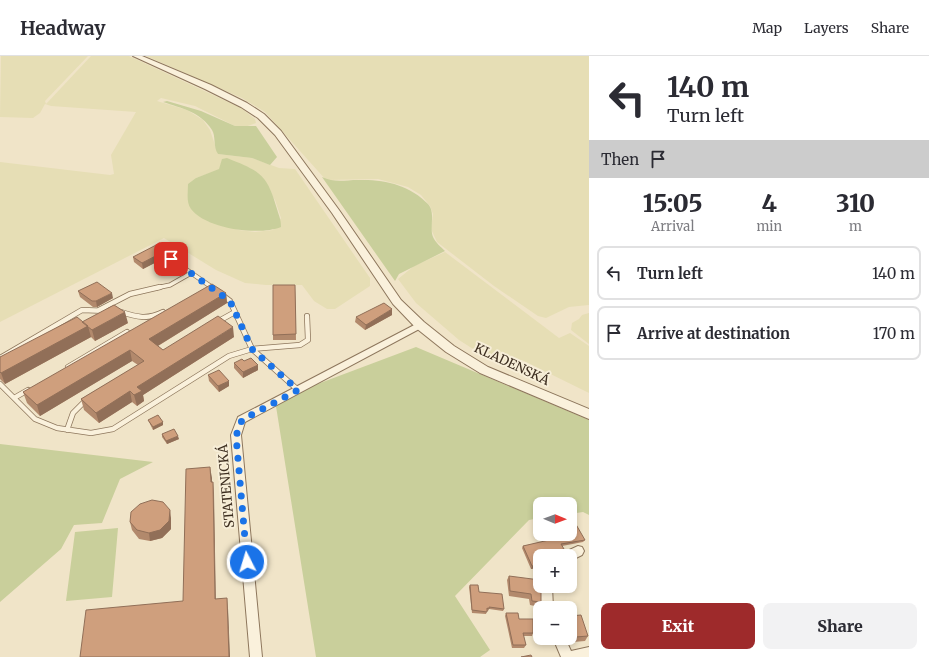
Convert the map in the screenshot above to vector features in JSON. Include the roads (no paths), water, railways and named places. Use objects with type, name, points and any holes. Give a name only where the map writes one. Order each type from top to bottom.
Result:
[{"type":"street","name":"KLADENSKÁ","points":[[136,56],[208,87],[244,105],[261,116],[278,133],[327,200],[397,302],[420,325],[450,350],[484,370],[589,414]]},
{"type":"street","name":"STATENICKÁ","points":[[256,657],[236,436],[242,420],[420,325]]},
{"type":"street","points":[[562,645],[567,657]]},
{"type":"street","points":[[573,657],[589,653]]},
{"type":"lane","points":[[171,259],[230,301],[252,349],[298,390]]},
{"type":"lane","points":[[99,310],[130,294],[164,287],[191,273]]},
{"type":"lane","points":[[204,290],[210,286]]},
{"type":"lane","points":[[0,358],[82,310],[121,312],[142,319],[152,318],[171,308]]},
{"type":"lane","points":[[214,324],[235,312]]},
{"type":"lane","points":[[0,384],[35,419],[57,428],[91,433],[113,429],[229,356],[252,349],[300,345],[308,340],[306,316]]},
{"type":"lane","points":[[60,371],[127,332]]},
{"type":"lane","points":[[14,398],[34,386]]},
{"type":"lane","points":[[66,430],[73,413],[88,399]]}]
